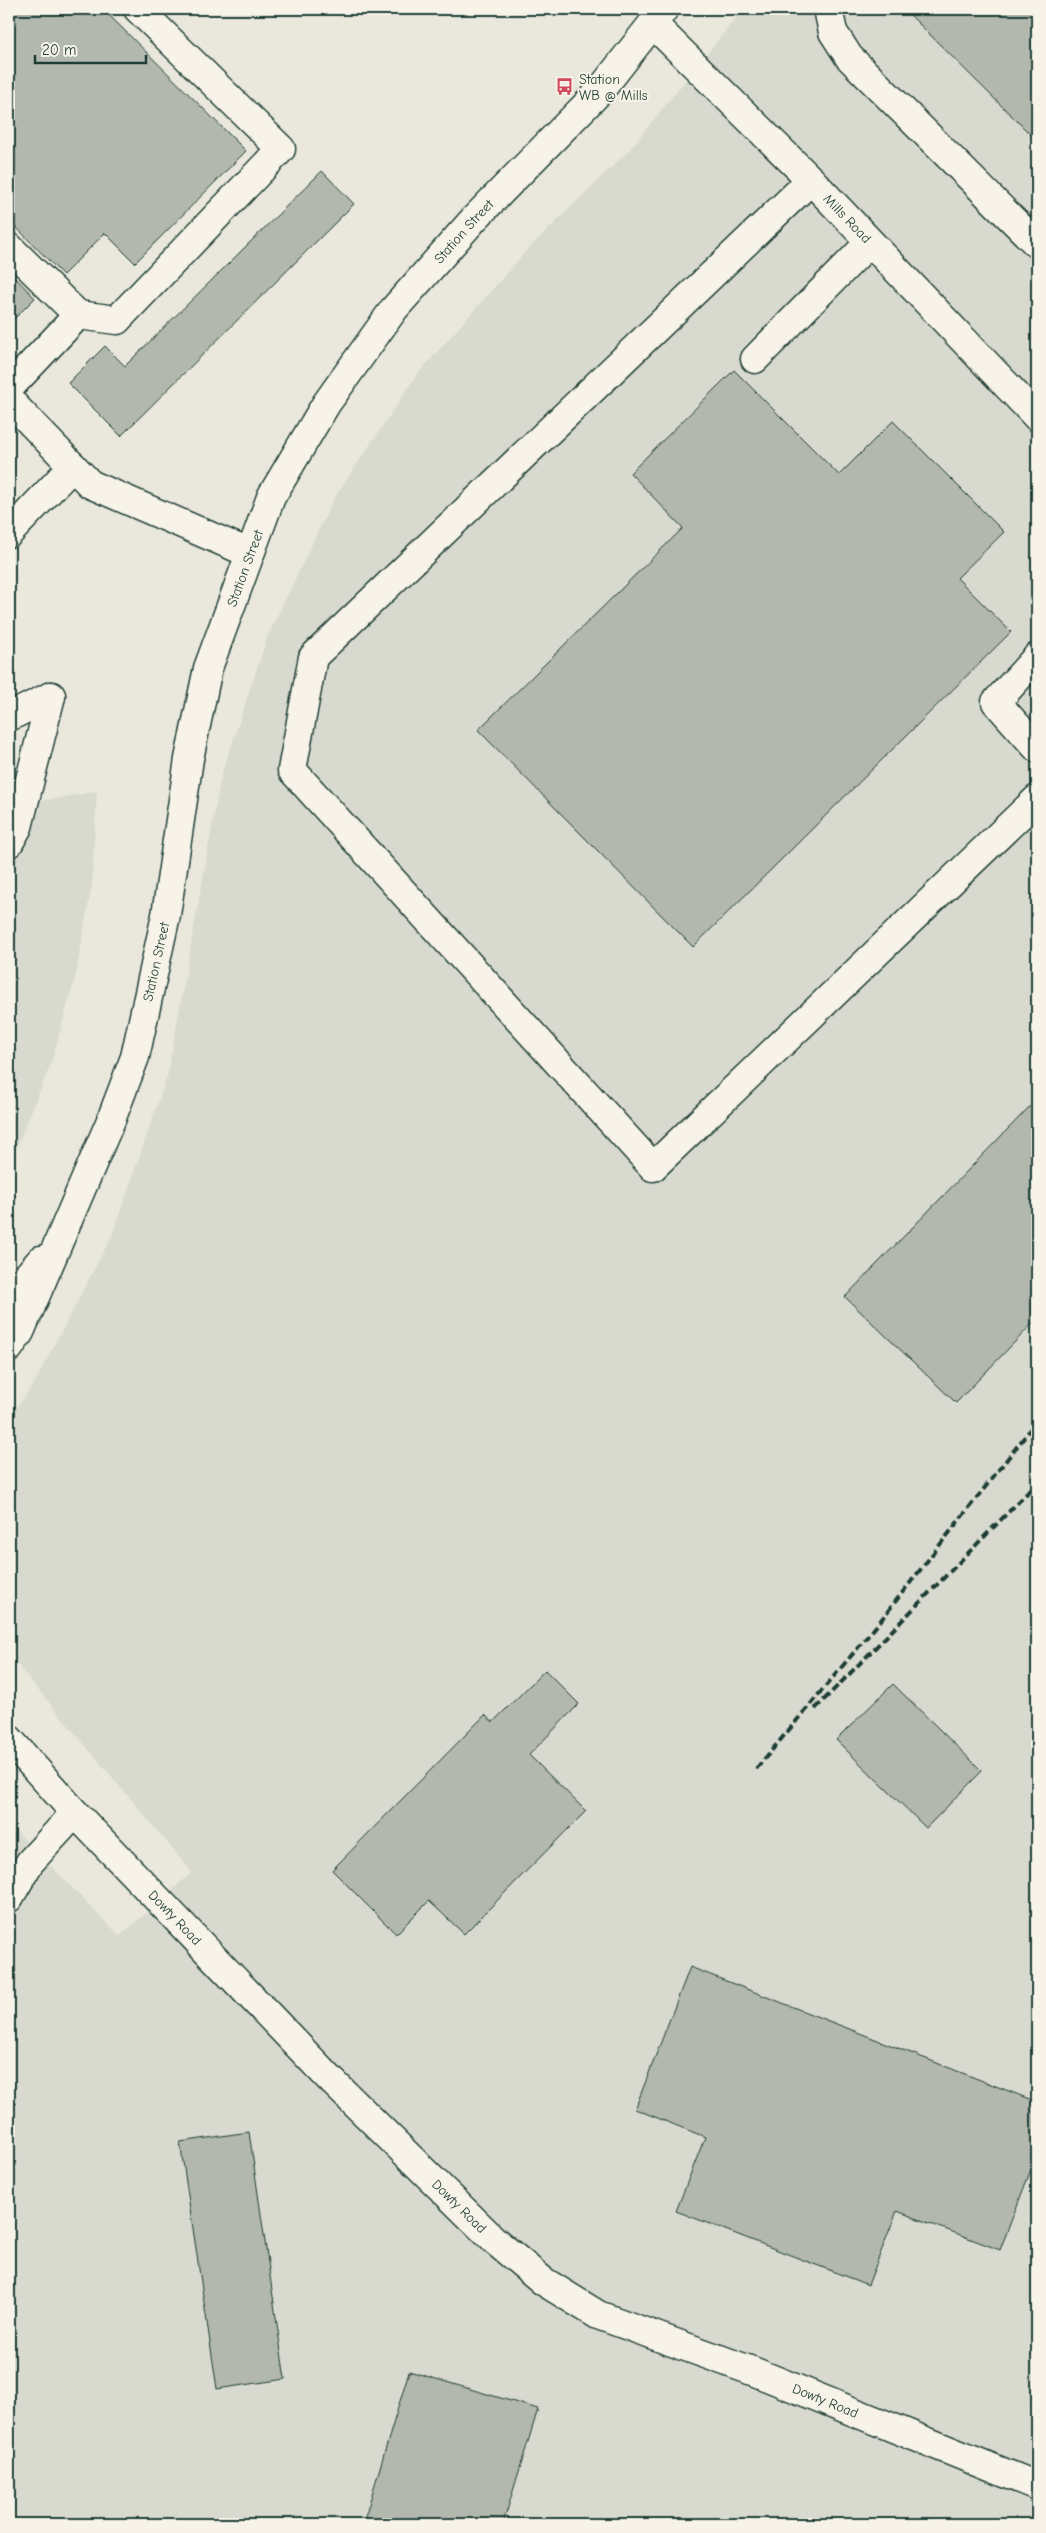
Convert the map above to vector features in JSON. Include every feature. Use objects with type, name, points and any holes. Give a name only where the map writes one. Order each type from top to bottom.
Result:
[{"type":"street","points":[[9,247],[78,315],[117,320],[281,150],[138,9]]},
{"type":"street","points":[[828,9],[833,32],[849,57],[1037,244]]},
{"type":"street","name":"Mills Road","points":[[658,16],[869,243],[1036,413]]},
{"type":"street","name":"Station Street","points":[[9,1348],[20,1332],[56,1244],[111,1120],[135,1057],[166,915],[189,760],[208,668],[271,497],[321,412],[394,309],[474,219],[599,92],[658,16]]},
{"type":"street","points":[[811,180],[313,657],[292,770],[653,1167],[1037,799]]},
{"type":"street","points":[[755,359],[869,243]]},
{"type":"street","points":[[9,388],[78,315]]},
{"type":"street","points":[[9,400],[90,484],[249,553]]},
{"type":"street","points":[[9,533],[73,466]]},
{"type":"street","points":[[1037,657],[996,702],[1037,748]]},
{"type":"street","points":[[9,717],[51,696],[18,827],[9,842]]},
{"type":"street","name":"Station Street","points":[[9,1297],[56,1244]]},
{"type":"street","name":"Dowty Road","points":[[9,1739],[75,1813],[330,2079],[495,2242],[543,2280],[598,2315],[755,2372],[1037,2486]]},
{"type":"street","points":[[9,1898],[30,1862],[75,1813]]},
{"type":"shaded area","points":[[743,9],[1037,9],[1037,2524],[9,2524],[9,1824],[120,1936],[192,1872],[9,1655],[9,1419],[35,1382],[113,1233],[168,1073],[221,776],[268,635],[333,500],[416,376],[527,250],[629,150]]},
{"type":"shaded area","points":[[97,791],[92,884],[76,975],[51,1064],[9,1166],[9,801],[42,801]]},
{"type":"building","points":[[9,9],[103,9],[246,151],[135,263],[105,233],[63,275],[9,220]]},
{"type":"building","points":[[904,9],[1037,9],[1037,141]]},
{"type":"building","points":[[322,171],[354,204],[121,436],[68,383],[105,346],[125,366]]},
{"type":"building","points":[[9,271],[35,298],[9,324]]},
{"type":"building","points":[[734,370],[839,475],[893,421],[1004,532],[957,578],[1011,632],[693,947],[478,730],[683,528],[630,473]]},
{"type":"building","points":[[1037,1099],[1037,1319],[956,1403],[845,1297]]},
{"type":"building","points":[[545,1670],[579,1704],[529,1755],[586,1811],[464,1934],[429,1901],[396,1934],[332,1870],[485,1715],[493,1722]]},
{"type":"building","points":[[893,1684],[982,1771],[926,1828],[836,1740]]},
{"type":"building","points":[[690,1967],[1037,2102],[1037,2154],[1000,2250],[897,2211],[868,2285],[676,2211],[705,2137],[635,2109]]},
{"type":"building","points":[[249,2132],[285,2379],[217,2389],[180,2142]]},
{"type":"building","points":[[409,2371],[538,2409],[503,2524],[363,2524]]},
{"type":"railway","points":[[756,1769],[877,1625],[1037,1421]]},
{"type":"railway","points":[[815,1709],[1037,1483]]},
{"type":"place","name":"Station WB @ Mills","points":[[565,87]]}]
